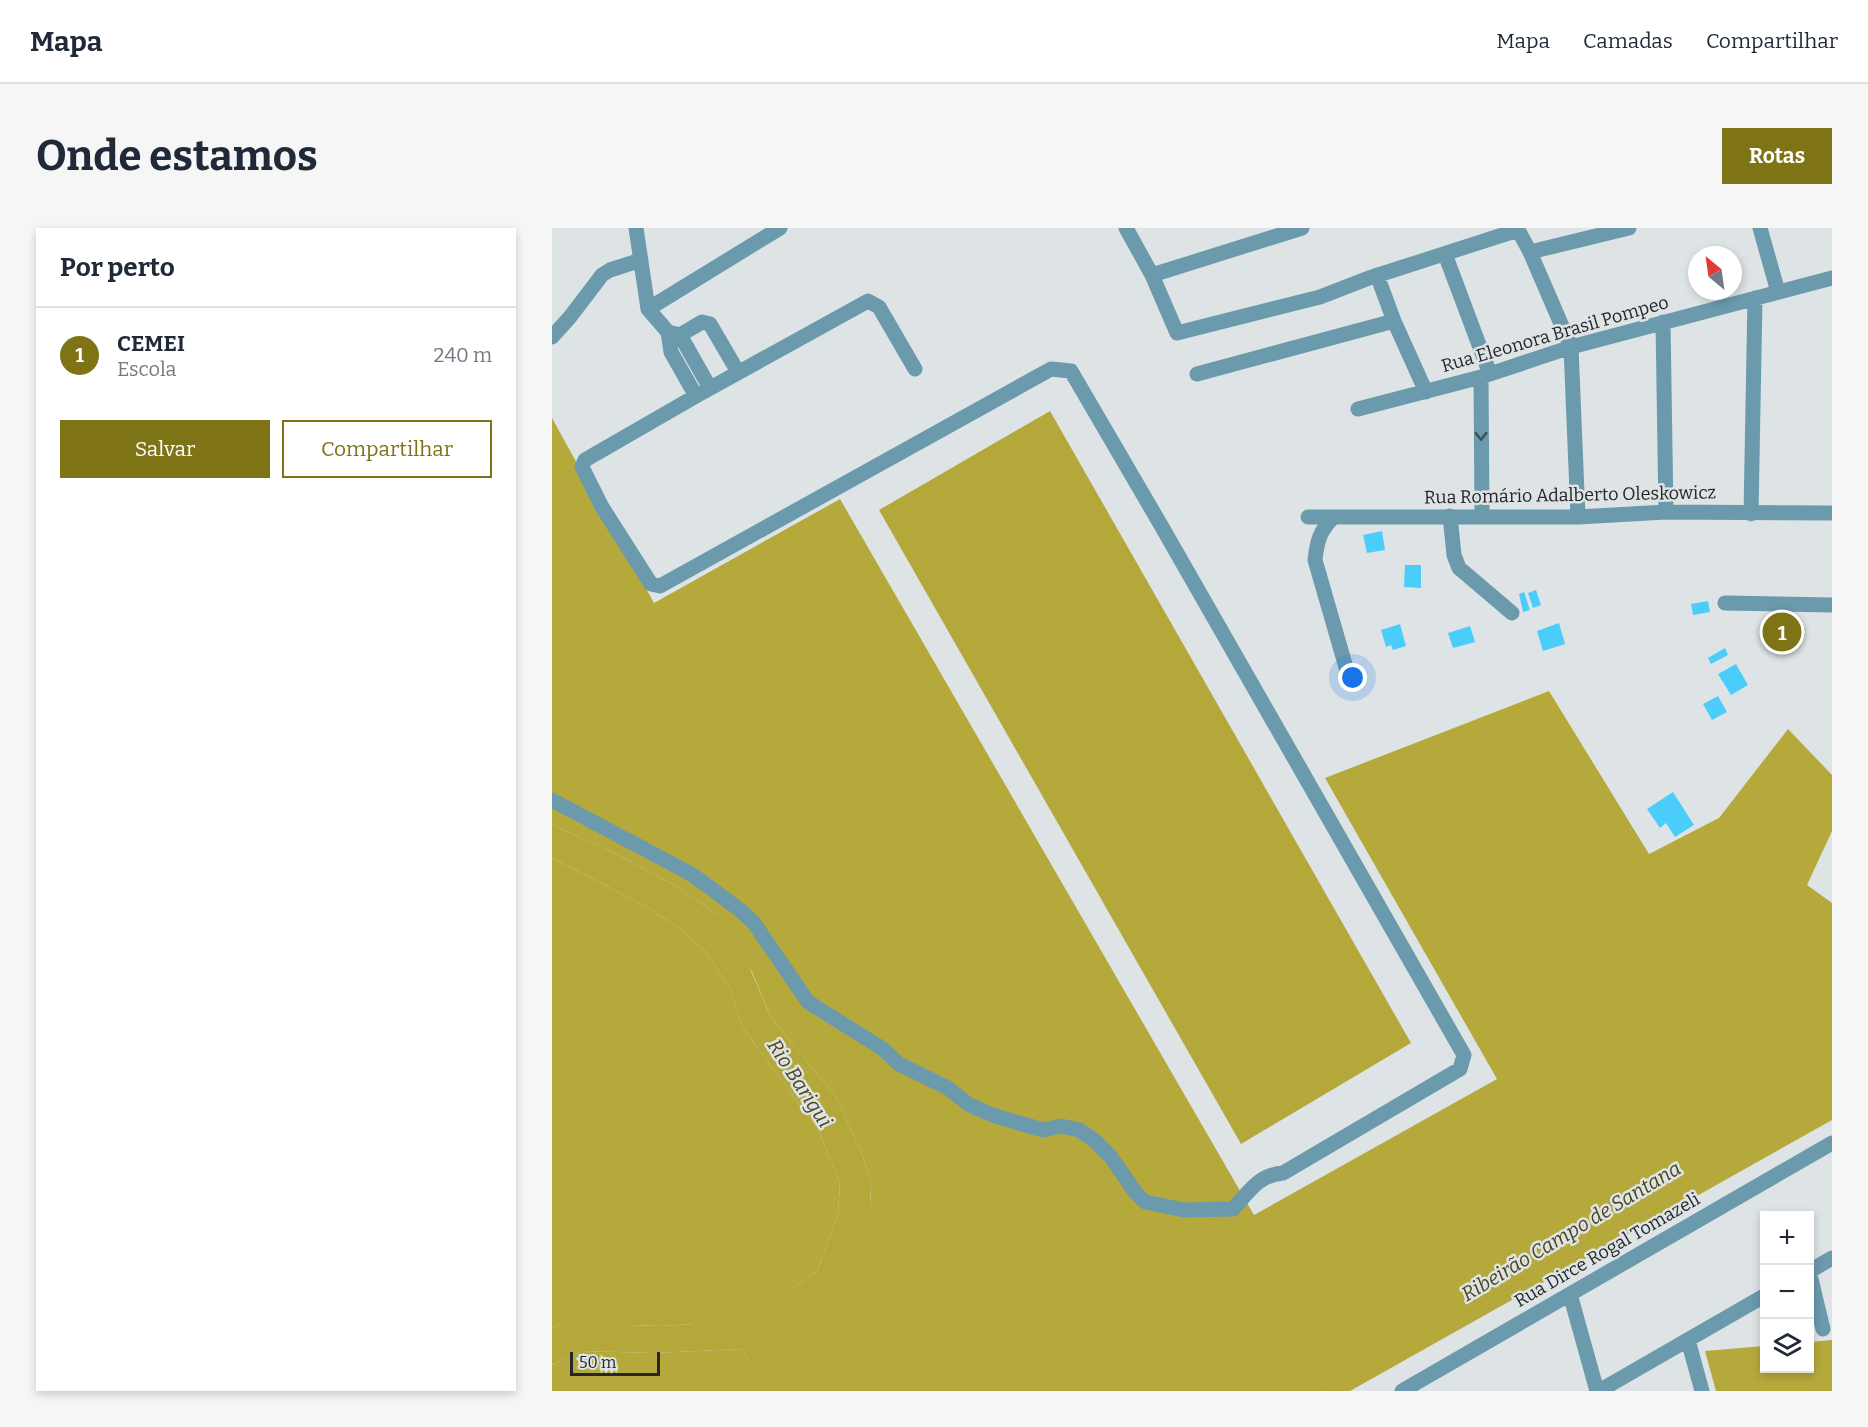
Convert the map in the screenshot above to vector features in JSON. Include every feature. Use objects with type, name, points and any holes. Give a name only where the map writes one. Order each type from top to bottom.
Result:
[{"type":"street","points":[[636,228],[648,309],[674,333],[710,388]]},
{"type":"street","points":[[648,309],[764,233],[780,228]]},
{"type":"street","points":[[1126,228],[1152,275],[1177,333],[1320,297],[1377,275],[1518,229],[1571,346],[1578,517]]},
{"type":"street","points":[[1152,275],[1302,228]]},
{"type":"street","points":[[1530,252],[1629,228]]},
{"type":"street","points":[[1760,228],[1778,291]]},
{"type":"street","points":[[1444,254],[1485,376],[1482,516]]},
{"type":"street","points":[[552,337],[602,275],[610,270],[641,261]]},
{"type":"street","points":[[1377,275],[1394,321],[1426,392]]},
{"type":"street","name":"Rua Eleonora Brasil Pompeo","points":[[1358,410],[1485,376],[1571,346],[1832,278]]},
{"type":"street","points":[[1751,514],[1755,298]]},
{"type":"street","points":[[552,800],[693,875],[754,923],[808,1002],[883,1048],[899,1064],[948,1088],[968,1104],[992,1115],[1043,1130],[1061,1126],[1079,1130],[1112,1157],[1135,1192],[1145,1202],[1184,1210],[1233,1209],[1263,1178],[1270,1174],[1283,1173],[1460,1069],[1464,1055],[1071,371],[1051,369],[660,586],[651,584],[602,507],[582,467],[585,460],[868,300],[879,307],[915,369]]},
{"type":"street","points":[[1197,374],[1394,321]]},
{"type":"street","points":[[674,333],[702,322],[710,324],[738,372]]},
{"type":"street","points":[[1663,322],[1666,512]]},
{"type":"street","points":[[674,333],[671,352],[696,396]]},
{"type":"street","name":"Rua Romário Adalberto Oleskowicz","points":[[1308,517],[1578,517],[1666,512],[1832,513]]},
{"type":"street","points":[[1450,516],[1454,555],[1459,568],[1512,613]]},
{"type":"street","points":[[1334,517],[1323,528],[1316,546],[1315,560],[1347,671]]},
{"type":"street","points":[[1725,603],[1832,605]]},
{"type":"street","name":"Rua Dirce Rogal Tomazeli","points":[[1402,1391],[1832,1143]]},
{"type":"street","points":[[1814,1267],[1832,1258]]},
{"type":"street","points":[[1570,1294],[1598,1391],[1760,1298]]},
{"type":"street","points":[[1814,1294],[1823,1329]]},
{"type":"street","points":[[1688,1340],[1702,1391]]},
{"type":"shaded area","points":[[552,418],[654,603],[840,499],[1254,1215],[1497,1079],[1325,778],[1549,691],[1649,854],[1719,818],[1788,729],[1832,775],[1832,831],[1807,885],[1832,903],[1832,1120],[1350,1391],[552,1391],[552,1365],[581,1351],[653,1353],[742,1349],[750,1362],[870,1210],[871,1182],[862,1154],[836,1097],[771,1018],[752,972],[716,914],[676,886],[610,851],[552,825]]},
{"type":"shaded area","points":[[552,858],[644,905],[681,929],[705,951],[731,990],[743,1028],[818,1129],[840,1183],[838,1214],[817,1272],[744,1321],[662,1326],[563,1323],[552,1328]]},
{"type":"shaded area","points":[[1832,1340],[1832,1391],[1716,1391],[1705,1351],[1760,1346],[1760,1373],[1814,1373],[1814,1342]]},
{"type":"water","points":[[1050,411],[1411,1043],[1241,1144],[879,510]]},
{"type":"water","points":[[552,825],[610,851],[676,886],[716,914],[739,943],[771,1018],[836,1097],[862,1154],[871,1182],[870,1210],[851,1285],[793,1344],[750,1362],[742,1349],[653,1353],[581,1351],[552,1365],[552,1328],[563,1323],[662,1326],[744,1321],[817,1272],[838,1214],[840,1183],[818,1129],[743,1028],[731,990],[705,951],[681,929],[644,905],[552,858]]},
{"type":"building","points":[[1382,531],[1385,550],[1367,553],[1363,535]]},
{"type":"building","points":[[1405,565],[1421,565],[1421,588],[1404,587]]},
{"type":"building","points":[[1536,590],[1541,605],[1533,608],[1528,593]]},
{"type":"building","points":[[1524,592],[1530,610],[1523,612],[1519,594]]},
{"type":"building","points":[[1708,601],[1710,612],[1693,615],[1691,604]]},
{"type":"building","points":[[1559,623],[1565,644],[1543,651],[1537,631]]},
{"type":"building","points":[[1400,624],[1406,646],[1393,650],[1391,645],[1386,647],[1381,630]]},
{"type":"building","points":[[1470,626],[1475,642],[1453,648],[1448,633]]},
{"type":"building","points":[[1725,648],[1728,655],[1711,664],[1708,658]]},
{"type":"building","points":[[1736,664],[1748,685],[1731,695],[1718,674]]},
{"type":"building","points":[[1718,696],[1727,712],[1712,720],[1703,704]]},
{"type":"building","points":[[1673,792],[1694,825],[1675,837],[1666,823],[1660,828],[1647,809]]},
{"type":"waterway","name":"Ribeirão Campo de Santana","points":[[1322,1391],[1527,1277],[1832,1091]]},
{"type":"waterway","name":"Rio Barigui","points":[[552,1346],[558,1337],[633,1313],[744,1314],[789,1299]]},
{"type":"place","name":"CEMEI","points":[[1782,632]]}]
